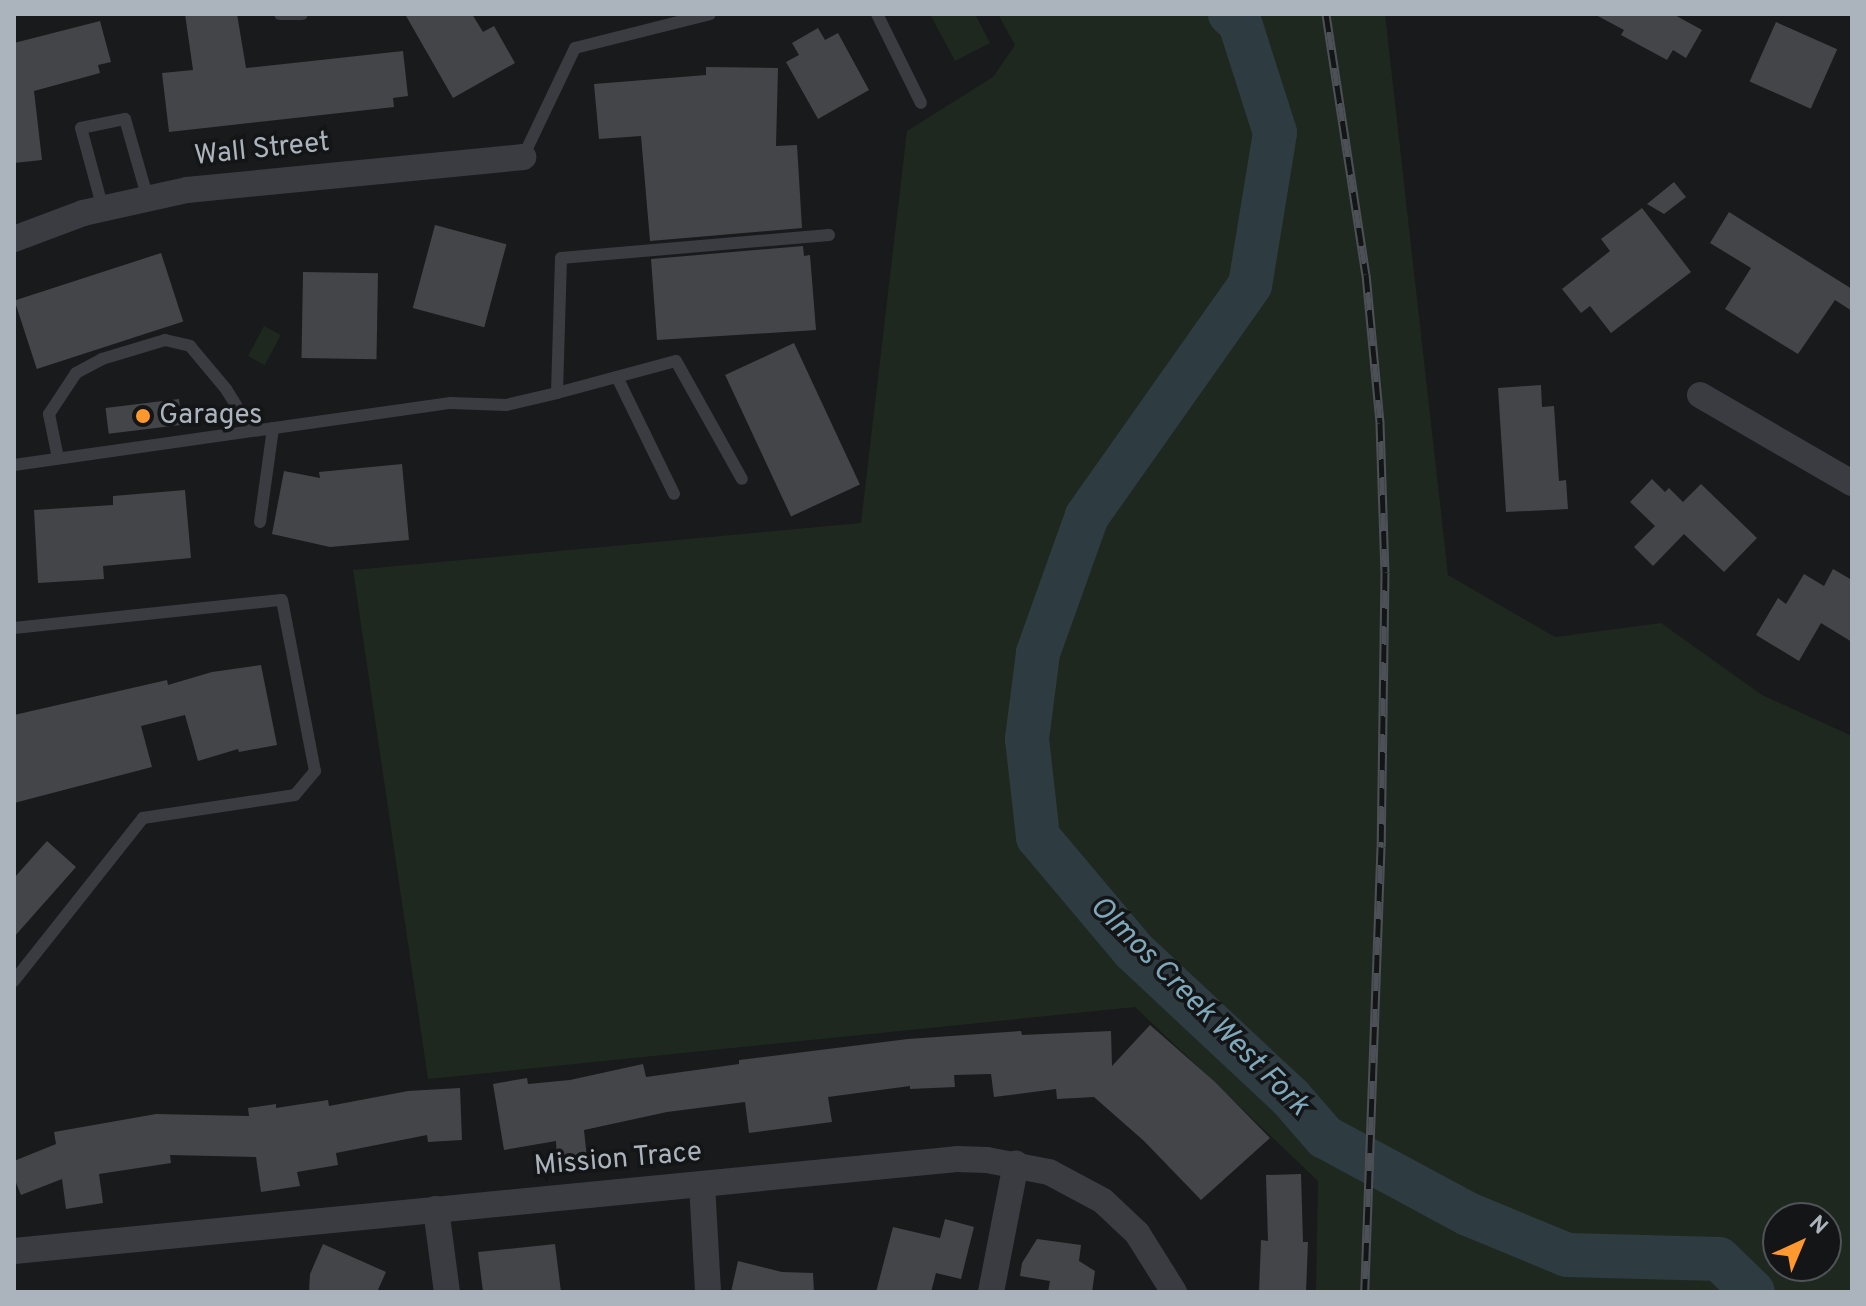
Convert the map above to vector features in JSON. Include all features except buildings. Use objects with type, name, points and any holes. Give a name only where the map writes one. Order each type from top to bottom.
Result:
[{"type":"street","name":"Wall Street","points":[[14,239],[103,209],[187,190],[523,157]]},
{"type":"street","points":[[1700,395],[1852,483]]},
{"type":"street","name":"Mission Trace","points":[[14,1251],[957,1159],[1016,1163],[1049,1172],[1103,1201],[1137,1233],[1174,1292]]},
{"type":"street","points":[[991,1292],[1016,1163]]},
{"type":"street","points":[[702,1184],[708,1292]]},
{"type":"street","points":[[436,1209],[447,1292]]},
{"type":"lane","points":[[280,14],[302,14]]},
{"type":"lane","points":[[523,157],[575,48],[710,14]]},
{"type":"lane","points":[[877,14],[921,103]]},
{"type":"lane","points":[[103,209],[81,128],[125,119],[148,199]]},
{"type":"lane","points":[[557,393],[561,258],[829,235]]},
{"type":"lane","points":[[58,458],[49,414],[76,373],[102,359],[165,340],[190,346],[226,389],[252,431]]},
{"type":"lane","points":[[14,465],[451,403],[506,405],[676,361],[742,479]]},
{"type":"lane","points":[[617,377],[674,494]]},
{"type":"lane","points":[[260,522],[273,428]]},
{"type":"lane","points":[[14,628],[282,600],[315,771],[295,795],[143,818],[14,981]]},
{"type":"shaded area","points":[[930,14],[975,14],[990,43],[955,61]]},
{"type":"shaded area","points":[[998,14],[1385,14],[1448,575],[1555,637],[1661,623],[1762,695],[1852,736],[1852,1292],[1316,1292],[1318,1181],[1135,1007],[428,1079],[353,570],[861,523],[907,131],[993,77],[1015,45]]},
{"type":"shaded area","points":[[264,326],[281,335],[265,365],[248,356]]},
{"type":"waterway","name":"Olmos Creek West Fork","points":[[1230,14],[1240,23],[1275,133],[1250,285],[1087,516],[1038,653],[1027,739],[1038,837],[1134,951],[1291,1098],[1325,1137],[1468,1214],[1567,1255],[1719,1259],[1753,1292]]},
{"type":"railway","points":[[1326,14],[1366,274],[1380,423],[1385,572],[1381,847],[1365,1292]]},
{"type":"place","name":"Garages","points":[[143,416]]}]
